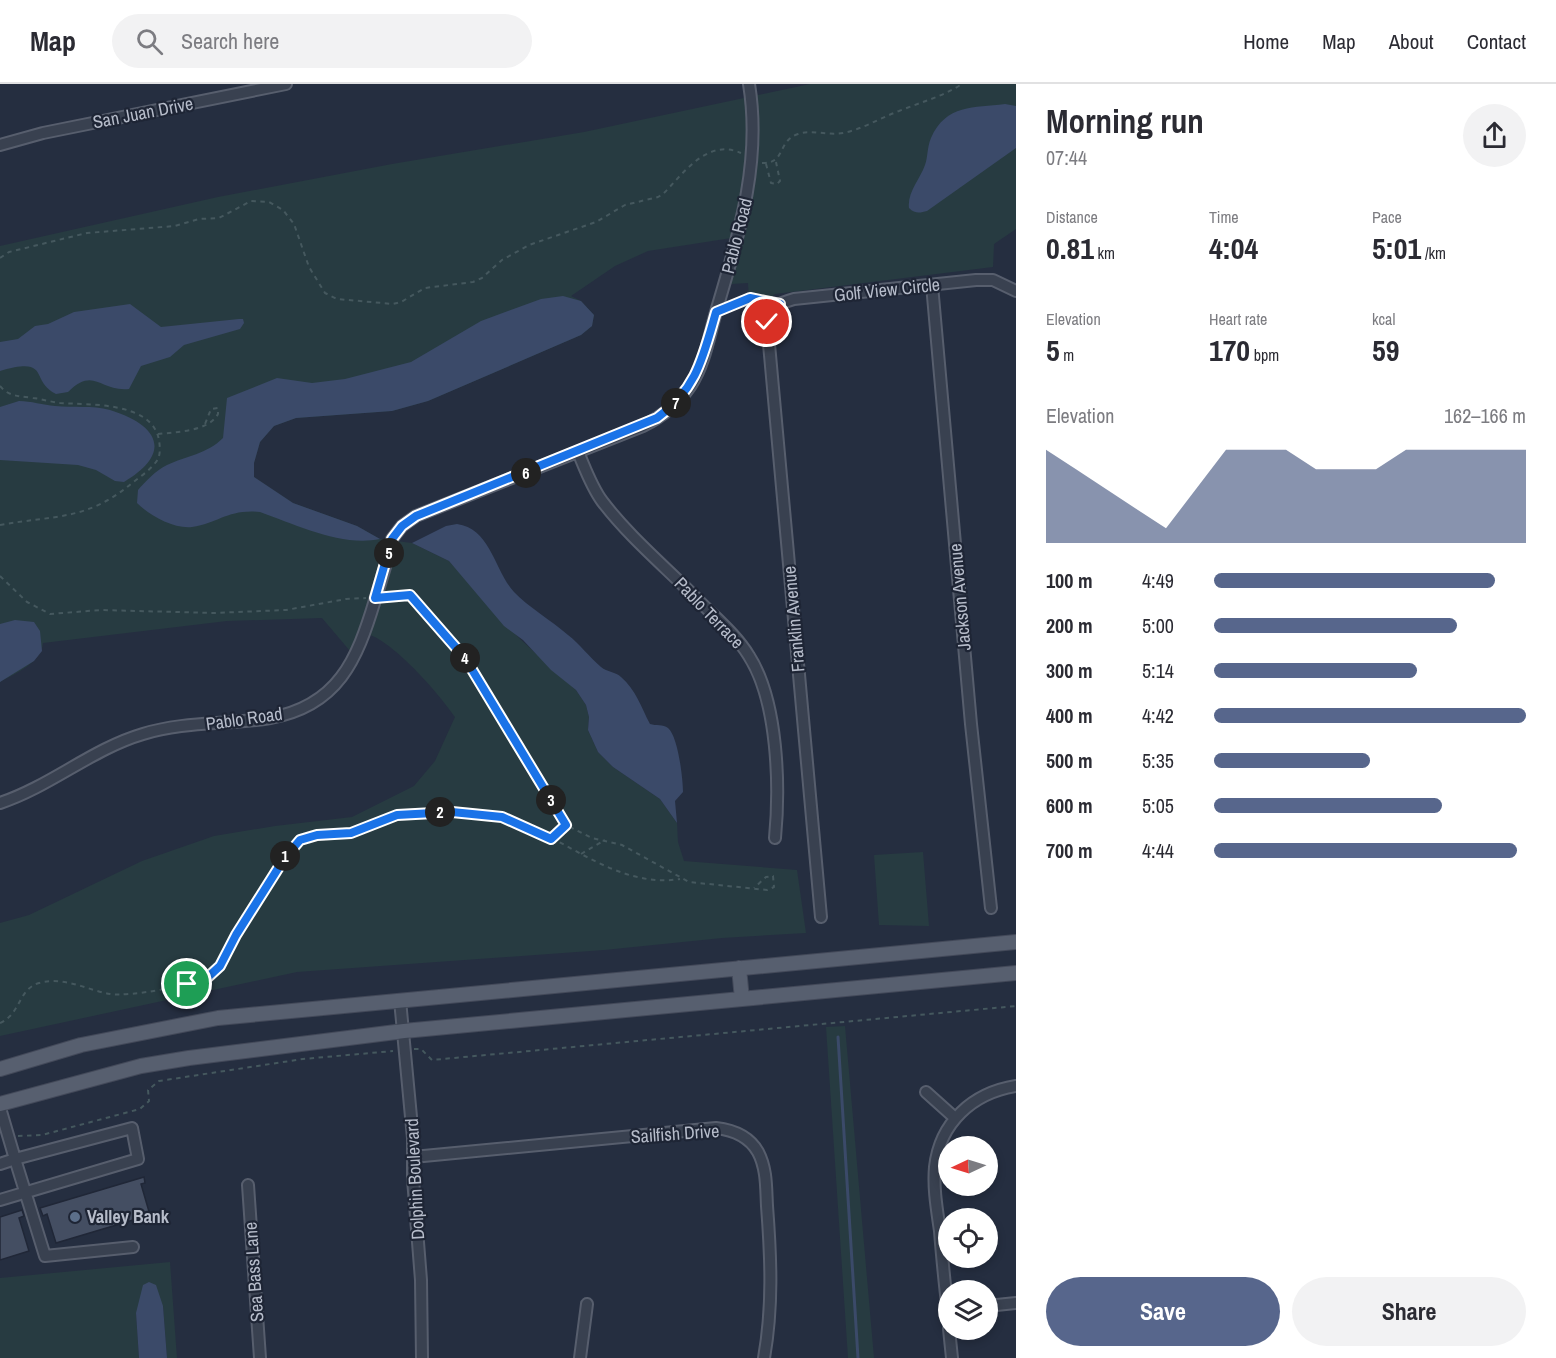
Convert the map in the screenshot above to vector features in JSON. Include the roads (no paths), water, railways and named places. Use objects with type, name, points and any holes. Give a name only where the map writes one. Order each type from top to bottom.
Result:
[{"type":"main road","points":[[0,1069],[81,1045],[218,1018],[1016,942]]},
{"type":"main road","points":[[739,968],[742,999]]},
{"type":"main road","points":[[0,1106],[141,1066],[404,1030],[1016,973]]},
{"type":"street","name":"San Juan Drive","points":[[0,145],[43,133],[286,84]]},
{"type":"street","name":"Pablo Road","points":[[0,803],[34,790],[101,750],[145,733],[170,728],[268,718],[297,710],[310,703],[338,682],[351,666],[365,632],[392,539],[402,526],[416,516],[644,426],[670,409],[687,390],[699,370],[741,226],[752,159],[753,116],[749,84]]},
{"type":"street","name":"Golf View Circle","points":[[767,322],[769,313],[780,304],[794,299],[993,280],[1016,291]]},
{"type":"street","name":"Jackson Avenue","points":[[932,285],[971,724],[991,908]]},
{"type":"street","name":"Franklin Avenue","points":[[767,322],[821,917]]},
{"type":"street","name":"Pablo Terrace","points":[[578,452],[602,500],[623,525],[742,646],[758,672],[765,689],[770,718],[778,793],[775,838]]},
{"type":"street","name":"Dolphin Boulevard","points":[[400,1000],[421,1280],[422,1358]]},
{"type":"street","points":[[945,1280],[935,1174],[939,1148],[946,1131],[955,1118],[978,1098],[1016,1086]]},
{"type":"street","points":[[926,1092],[955,1118]]},
{"type":"street","points":[[0,1106],[45,1256],[133,1247]]},
{"type":"street","points":[[0,1164],[132,1128],[138,1159],[0,1200]]},
{"type":"street","name":"Sailfish Drive","points":[[413,1156],[716,1128],[738,1133],[758,1152],[765,1174],[772,1276],[764,1358]]},
{"type":"street","name":"Sea Bass Lane","points":[[248,1185],[261,1358]]},
{"type":"street","points":[[998,1305],[1016,1303]]},
{"type":"street","points":[[580,1358],[586,1304]]},
{"type":"street","points":[[951,1340],[952,1358]]},
{"type":"water","points":[[1005,104],[1016,106],[1016,148],[927,211],[918,212],[909,208],[910,197],[925,165],[931,138],[937,127],[953,113]]},
{"type":"water","points":[[563,296],[581,301],[594,315],[592,326],[581,335],[428,401],[392,411],[296,418],[274,426],[260,442],[254,463],[254,477],[293,503],[357,526],[380,539],[365,541],[335,537],[260,512],[232,514],[192,527],[178,526],[163,521],[137,503],[138,490],[159,470],[203,451],[223,438],[227,398],[277,378],[312,383],[345,379],[411,362],[481,321],[541,299]]},
{"type":"water","points":[[130,304],[161,327],[239,319],[243,319],[244,323],[240,329],[184,345],[170,357],[141,366],[129,389],[119,389],[91,380],[77,385],[68,392],[56,394],[48,389],[33,368],[16,367],[0,371],[0,342],[18,339],[35,326],[48,324],[74,312]]},
{"type":"water","points":[[19,401],[96,408],[127,416],[149,432],[154,441],[154,450],[149,461],[124,482],[115,481],[96,470],[78,465],[0,460],[0,407]]},
{"type":"water","points":[[457,524],[468,527],[485,542],[507,583],[519,597],[572,639],[601,667],[621,677],[634,693],[650,724],[666,727],[672,733],[683,786],[683,792],[675,801],[677,823],[660,799],[613,767],[598,752],[588,730],[589,717],[586,705],[576,690],[551,670],[523,640],[504,626],[449,561],[412,543],[446,526]]},
{"type":"water","points":[[15,620],[34,622],[40,631],[42,651],[34,661],[0,682],[0,624]]},
{"type":"water","points":[[149,1282],[156,1285],[163,1306],[167,1358],[139,1358],[136,1313],[143,1285]]},
{"type":"waterway","points":[[838,1037],[858,1358]]},
{"type":"place","name":"Valley Bank","points":[[75,1217]]}]
